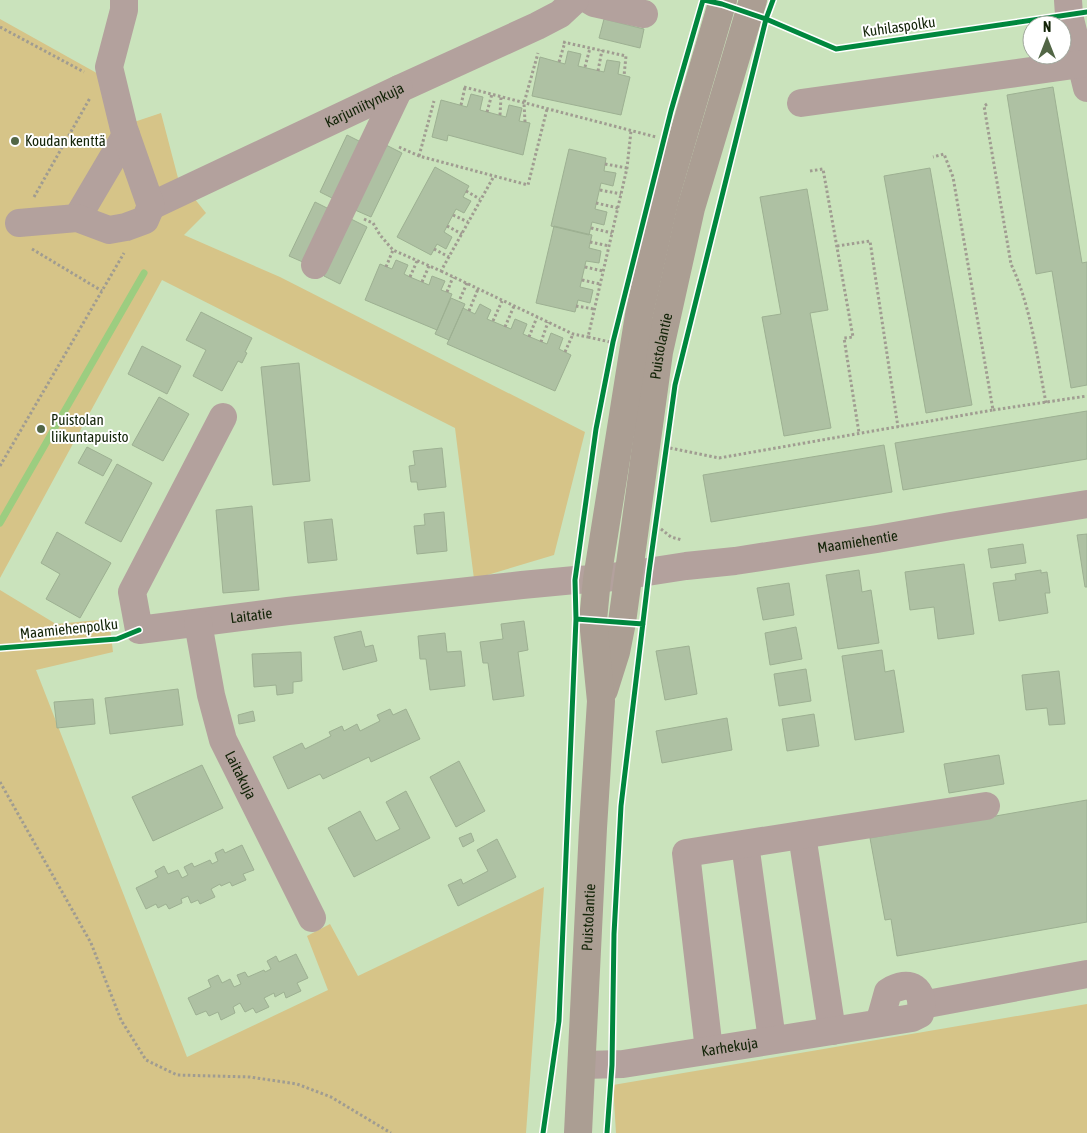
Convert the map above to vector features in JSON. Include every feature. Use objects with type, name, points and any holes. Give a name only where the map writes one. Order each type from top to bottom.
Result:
[{"type":"main road","name":"Puistolantie","points":[[578,1133],[592,828],[601,701],[594,620],[597,579],[639,315],[664,198],[723,0]]},
{"type":"main road","name":"Puistolantie","points":[[601,701],[616,652],[622,622],[659,352],[690,208],[753,0]]},
{"type":"street","points":[[19,223],[77,218],[109,230],[126,227],[146,220],[151,206],[104,74],[124,10],[124,0]]},
{"type":"street","name":"Karjuniitynkuja","points":[[151,206],[537,26],[560,14],[575,0]]},
{"type":"street","points":[[589,0],[594,3],[644,14]]},
{"type":"street","points":[[800,103],[995,76],[1084,76],[1069,15],[1068,0]]},
{"type":"street","points":[[315,265],[400,89]]},
{"type":"street","points":[[77,218],[126,135]]},
{"type":"street","name":"Laitatie","points":[[223,417],[132,592],[139,630],[372,601],[597,579]]},
{"type":"street","name":"Maamiehentie","points":[[597,579],[735,561],[1087,504]]},
{"type":"street","name":"Laitakuja","points":[[198,623],[211,695],[222,740],[312,918]]},
{"type":"street","points":[[709,1050],[686,853],[986,806]]},
{"type":"street","points":[[802,835],[832,1031]]},
{"type":"street","points":[[745,844],[772,1040]]},
{"type":"street","name":"Karhekuja","points":[[582,1065],[623,1064],[912,1018],[920,1014],[922,1005],[1087,974]]},
{"type":"path","points":[[0,27],[104,74],[12,236],[102,291]]},
{"type":"path","points":[[557,40],[626,56],[624,76]]},
{"type":"path","points":[[559,62],[565,42]]},
{"type":"path","points":[[525,122],[524,103],[540,46]]},
{"type":"path","points":[[585,67],[590,48]]},
{"type":"path","points":[[598,70],[602,50]]},
{"type":"path","points":[[995,76],[996,96],[984,106],[1011,264],[1026,304],[1046,402]]},
{"type":"path","points":[[456,85],[664,139]]},
{"type":"path","points":[[461,105],[465,87]]},
{"type":"path","points":[[487,112],[492,94]]},
{"type":"path","points":[[500,115],[501,97]]},
{"type":"path","points":[[420,156],[434,100]]},
{"type":"path","points":[[376,136],[420,156],[528,185],[546,109]]},
{"type":"path","points":[[588,337],[627,168],[631,131]]},
{"type":"path","points":[[933,157],[944,154],[953,177],[993,410]]},
{"type":"path","points":[[605,164],[627,168]]},
{"type":"path","points":[[810,171],[823,169],[853,337],[844,338],[859,433]]},
{"type":"path","points":[[441,271],[494,176]]},
{"type":"path","points":[[600,190],[621,194]]},
{"type":"path","points":[[466,191],[480,199]]},
{"type":"path","points":[[596,203],[618,208]]},
{"type":"path","points":[[342,209],[372,223],[393,250],[573,334],[613,342],[611,352]]},
{"type":"path","points":[[453,215],[468,222]]},
{"type":"path","points":[[447,226],[462,234]]},
{"type":"path","points":[[0,466],[124,254],[126,227]]},
{"type":"path","points":[[591,228],[612,233]]},
{"type":"path","points":[[837,246],[870,241],[898,427]]},
{"type":"path","points":[[590,242],[609,246]]},
{"type":"path","points":[[434,249],[449,257]]},
{"type":"path","points":[[386,267],[393,250]]},
{"type":"path","points":[[410,277],[417,261]]},
{"type":"path","points":[[422,282],[429,266]]},
{"type":"path","points":[[585,267],[603,271]]},
{"type":"path","points":[[447,292],[453,277]]},
{"type":"path","points":[[582,280],[600,284]]},
{"type":"path","points":[[460,299],[467,283]]},
{"type":"path","points":[[469,311],[478,289]]},
{"type":"path","points":[[493,321],[502,301]]},
{"type":"path","points":[[505,327],[514,306]]},
{"type":"path","points":[[576,306],[594,309]]},
{"type":"path","points":[[529,336],[537,317]]},
{"type":"path","points":[[541,342],[548,322]]},
{"type":"path","points":[[565,352],[573,334]]},
{"type":"path","points":[[668,439],[666,448],[719,458],[993,410],[1087,396]]},
{"type":"path","points":[[0,782],[91,943],[121,1020],[146,1060],[177,1075],[250,1077],[297,1084],[331,1097],[391,1133]]},
{"type":"shaded area","name":"Puistolan liikuntapuisto","points":[[0,19],[102,76],[119,127],[161,113],[178,178],[206,213],[184,235],[280,277],[585,432],[554,555],[474,579],[455,428],[162,280],[0,578]]},
{"type":"shaded area","points":[[0,590],[56,624],[109,619],[113,652],[36,670],[187,1057],[328,990],[307,936],[330,924],[358,976],[544,887],[526,1133],[0,1133]]},
{"type":"shaded area","points":[[1087,1004],[1087,1133],[616,1133],[613,1085]]},
{"type":"building","points":[[604,19],[644,29],[640,48],[599,38]]},
{"type":"building","points":[[568,51],[581,54],[578,66],[604,72],[607,60],[620,62],[618,74],[630,77],[621,115],[532,96],[540,57],[565,64]]},
{"type":"building","points":[[1053,87],[1082,263],[1087,262],[1087,385],[1071,388],[1052,271],[1036,274],[1007,95]]},
{"type":"building","points":[[471,94],[483,97],[480,110],[506,117],[509,105],[522,108],[519,121],[530,123],[523,155],[448,135],[447,141],[432,137],[441,100],[467,107]]},
{"type":"building","points":[[347,135],[363,143],[336,200],[320,192]]},
{"type":"building","points":[[386,145],[402,153],[371,217],[355,210]]},
{"type":"building","points":[[569,149],[606,158],[604,171],[616,173],[613,186],[601,183],[595,209],[607,212],[604,225],[592,222],[589,235],[551,226]]},
{"type":"building","points":[[435,167],[469,186],[463,197],[471,201],[464,213],[456,209],[444,232],[452,237],[446,249],[437,244],[431,255],[397,237]]},
{"type":"building","points":[[930,168],[972,405],[926,413],[884,176]]},
{"type":"building","points":[[807,189],[828,310],[810,313],[831,428],[784,436],[762,317],[781,314],[760,197]]},
{"type":"building","points":[[315,202],[331,210],[305,263],[289,256]]},
{"type":"building","points":[[351,219],[367,227],[340,284],[324,276]]},
{"type":"building","points":[[554,226],[592,235],[589,248],[601,251],[599,263],[586,261],[580,287],[593,290],[590,303],[578,300],[575,312],[536,303]]},
{"type":"building","points":[[396,260],[408,265],[404,274],[410,277],[429,285],[432,276],[445,281],[441,290],[452,294],[437,330],[365,300],[380,264],[392,269]]},
{"type":"building","points":[[451,298],[465,304],[449,340],[435,334]]},
{"type":"building","points":[[480,304],[491,310],[487,319],[511,329],[515,319],[527,324],[523,334],[547,344],[551,333],[563,338],[559,349],[571,355],[555,391],[447,344],[463,308],[475,314]]},
{"type":"building","points":[[201,312],[252,338],[242,363],[238,361],[222,391],[193,376],[206,350],[186,340]]},
{"type":"building","points":[[142,346],[181,366],[167,394],[128,374]]},
{"type":"building","points":[[299,363],[310,481],[273,485],[261,367]]},
{"type":"building","points":[[159,397],[189,414],[163,461],[132,445]]},
{"type":"building","points":[[1087,411],[1087,459],[903,490],[895,443]]},
{"type":"building","points":[[884,445],[892,492],[711,522],[703,475]]},
{"type":"building","points":[[87,447],[112,460],[103,476],[78,463]]},
{"type":"building","points":[[442,448],[446,487],[418,490],[417,482],[411,482],[409,466],[415,465],[413,451]]},
{"type":"building","points":[[117,464],[152,483],[121,542],[85,523]]},
{"type":"building","points":[[252,506],[259,590],[223,593],[216,510]]},
{"type":"building","points":[[444,512],[447,551],[417,554],[414,526],[425,525],[424,514]]},
{"type":"building","points":[[332,519],[337,560],[308,563],[304,522]]},
{"type":"building","points":[[57,532],[111,563],[80,618],[46,599],[60,574],[41,563]]},
{"type":"building","points":[[1087,534],[1087,587],[1085,587],[1077,535]]},
{"type":"building","points":[[1023,544],[1026,563],[991,568],[988,549]]},
{"type":"building","points":[[964,564],[974,634],[938,639],[934,607],[910,610],[905,572]]},
{"type":"building","points":[[859,570],[862,592],[871,590],[879,643],[838,649],[826,575]]},
{"type":"building","points":[[1041,570],[1041,573],[1047,572],[1050,593],[1045,593],[1048,613],[999,621],[993,583],[1016,580],[1015,574]]},
{"type":"building","points":[[789,583],[794,615],[763,620],[757,588]]},
{"type":"building","points":[[524,621],[528,650],[518,652],[524,696],[493,700],[488,663],[483,663],[480,642],[503,639],[501,624]]},
{"type":"building","points":[[796,627],[802,659],[770,665],[765,633]]},
{"type":"building","points":[[361,631],[365,647],[373,645],[377,661],[343,670],[334,637]]},
{"type":"building","points":[[445,633],[447,652],[461,651],[465,686],[430,690],[426,659],[420,659],[418,636]]},
{"type":"building","points":[[689,646],[697,694],[665,700],[656,651]]},
{"type":"building","points":[[882,650],[885,672],[894,670],[904,732],[855,740],[842,656]]},
{"type":"building","points":[[301,652],[302,681],[293,682],[293,693],[277,695],[276,685],[254,687],[252,654]]},
{"type":"building","points":[[806,669],[811,701],[779,706],[774,674]]},
{"type":"building","points":[[1059,671],[1065,724],[1049,725],[1047,708],[1026,710],[1022,675]]},
{"type":"building","points":[[178,689],[183,725],[110,734],[105,698]]},
{"type":"building","points":[[93,699],[95,724],[57,728],[54,702]]},
{"type":"building","points":[[390,709],[393,715],[406,709],[420,739],[371,762],[369,757],[323,779],[320,774],[288,789],[273,757],[302,743],[305,749],[331,736],[329,732],[342,726],[344,731],[357,724],[360,731],[380,721],[377,715]]},
{"type":"building","points":[[253,711],[255,721],[239,724],[238,715]]},
{"type":"building","points":[[814,714],[819,746],[787,751],[782,719]]},
{"type":"building","points":[[727,718],[732,750],[662,763],[656,731]]},
{"type":"building","points":[[999,755],[1004,784],[949,793],[944,764]]},
{"type":"building","points":[[459,761],[485,811],[456,827],[430,777]]},
{"type":"building","points":[[202,765],[223,808],[153,841],[132,797]]},
{"type":"building","points":[[406,791],[430,838],[354,877],[328,828],[360,811],[376,841],[400,829],[386,802]]},
{"type":"building","points":[[1087,800],[1087,922],[897,956],[891,919],[885,920],[870,838]]},
{"type":"building","points":[[471,833],[474,841],[463,847],[459,838]]},
{"type":"building","points":[[497,839],[516,877],[458,906],[448,885],[461,879],[463,884],[488,871],[477,850]]},
{"type":"building","points":[[242,845],[254,870],[243,874],[246,880],[232,886],[230,882],[221,886],[220,884],[211,889],[215,897],[200,904],[198,900],[191,903],[188,896],[181,899],[182,903],[169,909],[166,904],[158,908],[156,904],[146,909],[136,888],[158,877],[155,871],[164,866],[168,874],[178,870],[182,878],[188,875],[184,867],[192,863],[194,867],[210,860],[212,864],[218,861],[215,853],[223,849],[225,853]]},
{"type":"building","points":[[296,954],[308,978],[297,983],[301,991],[286,998],[284,992],[275,997],[274,993],[264,998],[269,1007],[256,1013],[253,1008],[245,1012],[240,1003],[233,1007],[235,1013],[221,1020],[218,1012],[209,1016],[206,1011],[196,1015],[188,998],[211,987],[208,980],[218,975],[222,983],[230,979],[234,987],[241,984],[237,975],[245,972],[248,977],[264,970],[265,972],[271,969],[267,961],[276,956],[279,962]]},
{"type":"waterway","points":[[0,523],[144,273]]},
{"type":"cycle path","points":[[543,1133],[559,1021],[576,619],[575,580],[596,429],[613,342],[671,111],[703,0]]},
{"type":"cycle path","name":"Kuhilaspolku","points":[[704,0],[766,19],[836,49],[1087,12]]},
{"type":"cycle path","points":[[607,1133],[612,1065],[614,934],[621,806],[649,572],[675,385],[766,19],[773,0]]},
{"type":"cycle path","points":[[576,619],[643,624]]},
{"type":"cycle path","name":"Maamiehenpolku","points":[[0,648],[117,639],[139,630]]},
{"type":"place","name":"Koudan kenttä","points":[[15,141]]},
{"type":"place","name":"Puistolan liikuntapuisto","points":[[41,429]]}]
